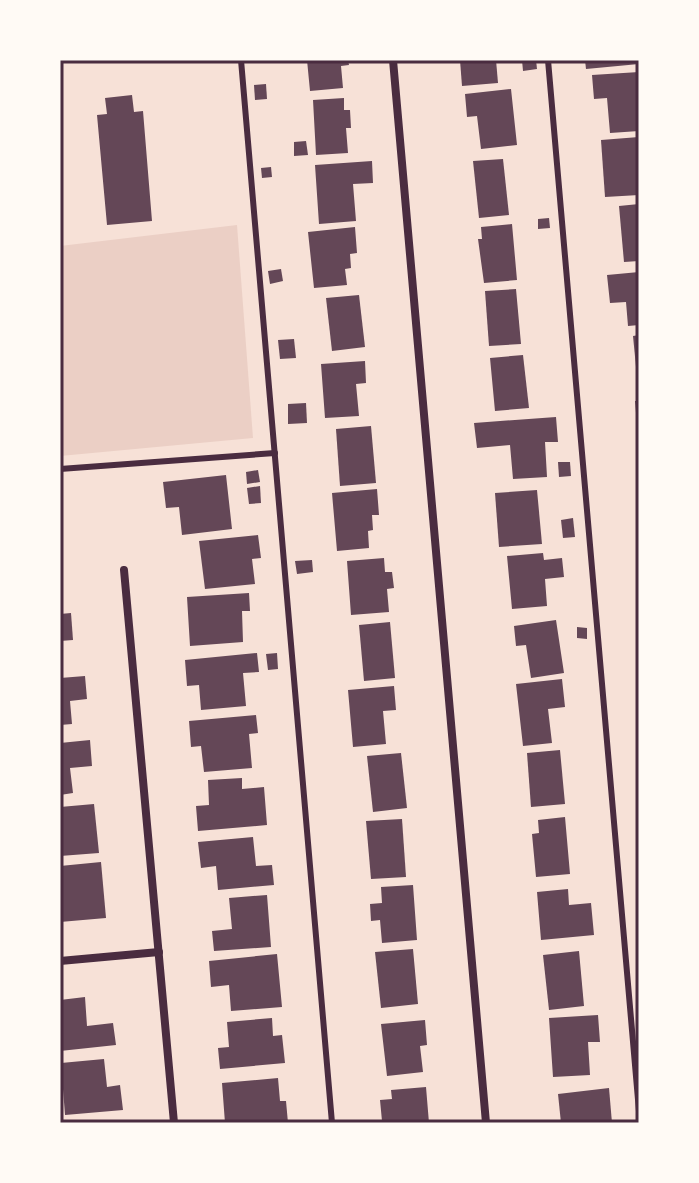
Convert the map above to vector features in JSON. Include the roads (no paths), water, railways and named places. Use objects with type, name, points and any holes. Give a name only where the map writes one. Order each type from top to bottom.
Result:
[{"type":"street","points":[[393,60],[486,1123]]},
{"type":"street","points":[[124,570],[174,1123]]},
{"type":"street","points":[[60,961],[159,952]]},
{"type":"lane","points":[[241,60],[332,1123]]},
{"type":"lane","points":[[548,60],[639,1111]]},
{"type":"lane","points":[[60,469],[275,453]]}]
